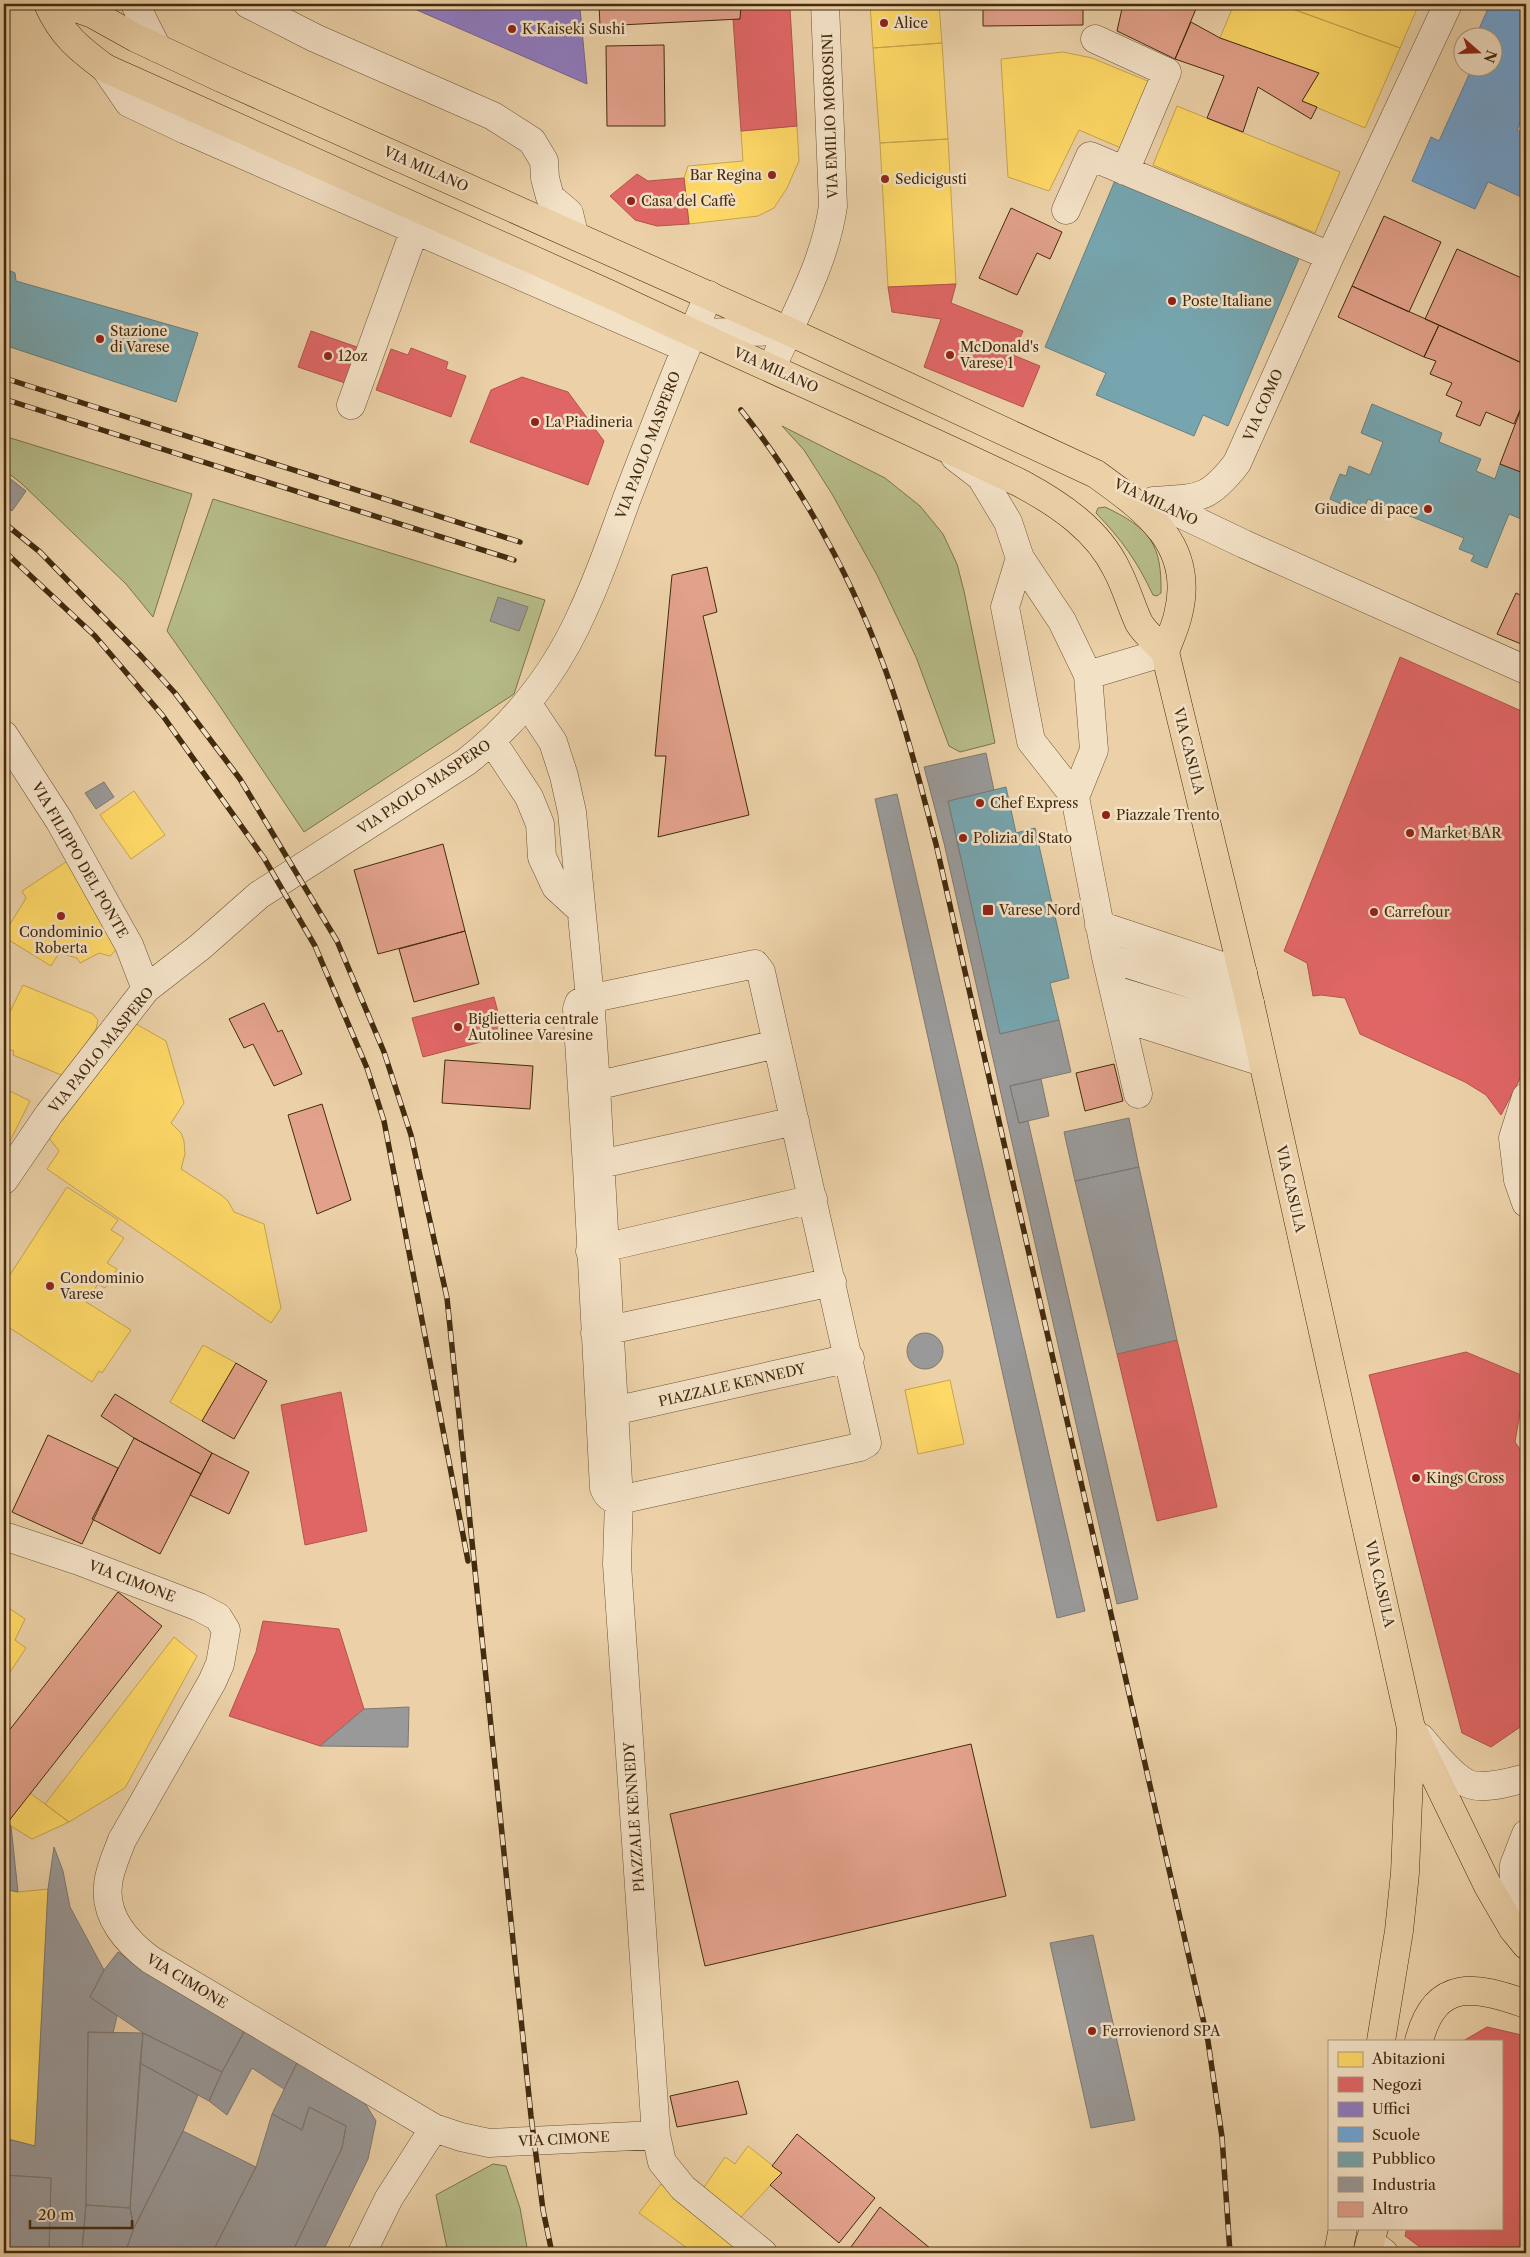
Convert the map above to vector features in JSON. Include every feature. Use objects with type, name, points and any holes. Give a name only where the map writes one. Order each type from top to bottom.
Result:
[{"type":"main road","name":"VIA MILANO","points":[[48,4],[57,24],[78,48],[105,68],[418,220],[609,294],[689,340],[772,367],[1022,484]]},
{"type":"main road","name":"VIA MILANO","points":[[65,4],[93,14],[157,48],[788,330],[1096,474]]},
{"type":"main road","points":[[1096,474],[1133,500],[1157,523],[1171,542],[1178,562],[1182,591],[1178,616],[1165,652]]},
{"type":"main road","name":"VIA CASULA","points":[[1022,484],[1048,498],[1073,516],[1097,539],[1117,568],[1140,624],[1165,652],[1250,1003],[1411,1728]]},
{"type":"main road","points":[[1411,1728],[1488,1886],[1520,1937]]},
{"type":"main road","points":[[1383,2032],[1399,1931],[1405,1873],[1411,1728]]},
{"type":"main road","points":[[1421,2035],[1428,2016],[1438,2003],[1451,1995],[1467,1990],[1484,1990],[1514,1999]]},
{"type":"main road","points":[[1338,2253],[1343,2230]]},
{"type":"street","points":[[134,4],[157,48]]},
{"type":"street","points":[[248,4],[315,38],[493,116],[532,142],[544,161],[545,178],[550,197],[569,213],[574,234]]},
{"type":"street","name":"VIA EMILIO MOROSINI","points":[[772,367],[820,257],[831,223],[833,206],[825,4]]},
{"type":"street","name":"VIA COMO","points":[[1153,501],[1204,496],[1222,483],[1238,463],[1330,256],[1448,4]]},
{"type":"street","points":[[1094,39],[1167,72],[1125,171]]},
{"type":"street","points":[[1066,210],[1090,156],[1330,256]]},
{"type":"street","points":[[351,405],[418,220]]},
{"type":"street","name":"VIA PAOLO MASPERO","points":[[4,1180],[49,1114],[146,989],[200,947],[259,895],[466,762],[492,741],[527,704],[555,663],[583,612],[689,340],[709,295]]},
{"type":"street","name":"VIA MILANO","points":[[689,340],[788,330]]},
{"type":"street","points":[[938,444],[981,477],[1008,522],[1020,558],[1062,621],[1088,675],[1094,750],[1075,797]]},
{"type":"street","name":"VIA MILANO","points":[[1096,474],[1244,544],[1526,670]]},
{"type":"street","points":[[1020,558],[1006,607],[1031,741],[1075,797],[1099,925],[1138,1094]]},
{"type":"street","points":[[1088,675],[1165,652]]},
{"type":"street","name":"PIAZZALE KENNEDY","points":[[527,704],[553,742],[564,776],[572,812],[590,998],[589,1088],[607,1413],[620,1500],[617,1564],[656,2135],[662,2162],[683,2188],[763,2253]]},
{"type":"street","name":"VIA FILIPPO DEL PONTE","points":[[4,735],[59,820],[129,945],[146,989]]},
{"type":"street","points":[[492,741],[529,798],[540,824],[542,857],[556,887],[580,909]]},
{"type":"street","points":[[1099,925],[1243,973]]},
{"type":"street","points":[[1106,958],[1250,1003]]},
{"type":"street","points":[[590,998],[755,964],[761,972],[867,1434],[867,1443],[864,1446],[620,1500]]},
{"type":"street","points":[[1114,990],[1255,1032]]},
{"type":"street","points":[[1120,1017],[1262,1062]]},
{"type":"street","points":[[589,1088],[777,1044]]},
{"type":"street","points":[[1526,1097],[1513,1138],[1518,1180],[1526,1203]]},
{"type":"street","points":[[594,1166],[795,1121]]},
{"type":"street","points":[[598,1249],[813,1199]]},
{"type":"street","points":[[603,1332],[832,1282]]},
{"type":"street","name":"PIAZZALE KENNEDY","points":[[607,1413],[850,1358]]},
{"type":"street","name":"VIA CIMONE","points":[[4,1536],[79,1561],[199,1607],[218,1617],[226,1630],[222,1657],[212,1682],[122,1840],[107,1886],[114,1919],[122,1933],[135,1948],[151,1960],[434,2128],[461,2137],[489,2143],[656,2135]]},
{"type":"street","points":[[1411,1728],[1448,1769],[1472,1786],[1500,1785],[1526,1778]]},
{"type":"street","points":[[1520,1937],[1514,1865],[1526,1834]]},
{"type":"street","points":[[362,2253],[389,2198],[434,2128]]},
{"type":"green space","points":[[782,426],[885,478],[920,506],[943,534],[957,564],[964,591],[995,743],[960,752],[949,746],[916,657],[877,575],[832,494],[804,450]]},
{"type":"green space","points":[[4,436],[192,494],[153,617],[126,584],[21,483],[4,470]]},
{"type":"green space","points":[[213,499],[545,600],[514,694],[304,832],[167,631]]},
{"type":"green space","points":[[1105,507],[1132,522],[1150,539],[1159,561],[1161,576],[1161,593],[1157,596],[1153,595],[1128,551],[1114,532],[1096,513],[1098,508]]},
{"type":"green space","points":[[493,2164],[506,2166],[520,2208],[528,2253],[448,2253],[436,2195]]},
{"type":"building: Abitazioni","points":[[870,4],[939,4],[942,43],[873,48]]},
{"type":"building: Abitazioni","points":[[1234,4],[1279,4],[1400,48],[1365,128],[1302,101],[1319,73],[1220,38]]},
{"type":"building: Abitazioni","points":[[1279,4],[1419,4],[1400,48]]},
{"type":"building: Abitazioni","points":[[942,43],[948,139],[880,143],[873,48]]},
{"type":"building: Abitazioni","points":[[1063,52],[1092,58],[1150,82],[1121,148],[1079,130],[1049,191],[1008,177],[1001,59]]},
{"type":"building: Abitazioni","points":[[1177,106],[1340,172],[1315,233],[1153,165]]},
{"type":"building: Abitazioni","points":[[797,126],[799,161],[787,188],[774,208],[758,216],[689,224],[684,178],[688,166],[743,161],[741,131]]},
{"type":"building: Abitazioni","points":[[948,139],[956,284],[888,287],[880,143]]},
{"type":"building: Abitazioni","points":[[134,791],[165,835],[131,859],[100,815]]},
{"type":"building: Abitazioni","name":"Condominio Roberta","points":[[75,856],[122,943],[110,956],[99,953],[80,963],[77,958],[59,953],[51,966],[4,937],[4,934],[26,898],[22,891]]},
{"type":"building: Abitazioni","points":[[23,985],[93,1014],[98,1020],[96,1029],[64,1076],[13,1055],[14,1051],[4,1047],[4,1013],[8,1016]]},
{"type":"building: Abitazioni","points":[[131,1021],[166,1041],[184,1103],[171,1123],[181,1133],[184,1141],[185,1154],[181,1169],[221,1195],[228,1201],[234,1212],[264,1224],[281,1308],[271,1323],[47,1169],[59,1151],[49,1138]]},
{"type":"building: Abitazioni","points":[[4,1088],[30,1101],[4,1153]]},
{"type":"building: Abitazioni","name":"Condominio Varese","points":[[67,1187],[118,1220],[111,1230],[124,1238],[107,1263],[117,1269],[105,1288],[98,1284],[86,1302],[131,1330],[102,1373],[99,1371],[92,1382],[4,1324],[4,1284]]},
{"type":"building: Abitazioni","points":[[203,1345],[236,1363],[202,1421],[170,1402]]},
{"type":"building: Abitazioni","points":[[950,1380],[964,1444],[918,1454],[905,1390]]},
{"type":"building: Abitazioni","points":[[6,1606],[25,1619],[15,1640],[26,1648],[4,1681],[4,1609]]},
{"type":"building: Abitazioni","points":[[174,1637],[197,1656],[125,1788],[69,1822],[45,1804]]},
{"type":"building: Abitazioni","points":[[30,1793],[69,1822],[32,1839],[11,1826],[8,1822]]},
{"type":"building: Abitazioni","points":[[4,1889],[18,1892],[48,1889],[35,2146],[4,2138]]},
{"type":"building: Abitazioni","points":[[748,2146],[782,2173],[740,2218],[702,2190],[725,2157],[735,2164]]},
{"type":"building: Abitazioni","points":[[661,2184],[746,2253],[694,2253],[639,2213]]},
{"type":"building: Negozi","points":[[790,8],[797,126],[741,131],[733,19],[740,19],[741,9]]},
{"type":"building: Negozi","points":[[637,174],[648,181],[684,178],[689,224],[657,226],[635,220],[610,196]]},
{"type":"building: Negozi","points":[[956,284],[951,303],[1023,331],[1013,355],[1040,366],[1023,407],[924,367],[941,319],[892,312],[888,287]]},
{"type":"building: Negozi","points":[[311,331],[357,347],[345,383],[298,367]]},
{"type":"building: Negozi","points":[[411,348],[448,362],[446,369],[466,376],[451,417],[376,390],[391,349],[408,355]]},
{"type":"building: Negozi","points":[[522,377],[568,392],[604,441],[588,485],[470,442],[491,390]]},
{"type":"building: Negozi","points":[[1400,657],[1526,713],[1526,1067],[1501,1115],[1486,1095],[1465,1082],[1360,1034],[1345,998],[1313,996],[1307,963],[1284,951]]},
{"type":"building: Negozi","name":"Biglietteria centrale Autolinee Varesine","points":[[494,997],[504,1036],[423,1057],[412,1018]]},
{"type":"building: Negozi","points":[[1177,1340],[1217,1507],[1157,1521],[1117,1354]]},
{"type":"building: Negozi","points":[[1466,1352],[1526,1377],[1515,1442],[1526,1458],[1526,1723],[1491,1747],[1462,1733],[1369,1375]]},
{"type":"building: Negozi","points":[[341,1392],[367,1531],[305,1545],[281,1405]]},
{"type":"building: Negozi","points":[[263,1621],[339,1629],[364,1709],[320,1746],[229,1716],[256,1652]]},
{"type":"building: Negozi","points":[[1487,2027],[1526,2036],[1526,2253],[1428,2253],[1405,2236],[1406,2230],[1502,2230],[1502,2040],[1465,2040]]},
{"type":"building: Uffici","points":[[403,4],[570,4],[580,8],[587,84]]},
{"type":"building: Scuole","points":[[1490,4],[1526,4],[1526,109],[1517,130],[1526,135],[1526,199],[1488,182],[1475,209],[1412,181],[1431,137],[1439,141],[1467,78],[1502,78],[1502,28],[1479,28]]},
{"type":"building: Pubblico","name":"Poste Italiane","points":[[1116,178],[1300,256],[1228,426],[1203,415],[1194,436],[1096,395],[1106,373],[1045,347]]},
{"type":"building: Pubblico","name":"Stazione di Varese","points":[[4,268],[15,273],[16,281],[198,333],[176,402],[4,345]]},
{"type":"building: Pubblico","points":[[1372,404],[1442,433],[1439,442],[1481,459],[1476,471],[1495,479],[1500,464],[1526,474],[1526,521],[1509,514],[1487,568],[1471,561],[1474,555],[1459,549],[1464,538],[1368,499],[1362,513],[1330,499],[1340,474],[1346,476],[1349,466],[1370,475],[1383,442],[1361,433]]},
{"type":"building: Pubblico","points":[[1006,787],[1016,833],[1035,828],[1069,978],[1050,983],[1059,1020],[1000,1034],[948,801]]},
{"type":"building: Industria","points":[[4,474],[26,491],[12,511],[4,505]]},
{"type":"building: Industria","points":[[498,597],[528,607],[519,631],[490,621]]},
{"type":"building: Industria","points":[[986,753],[994,790],[948,801],[1000,1034],[1059,1020],[1071,1072],[1010,1086],[1019,1123],[1028,1121],[1138,1599],[1117,1604],[944,843],[924,767]]},
{"type":"building: Industria","points":[[104,782],[114,797],[96,809],[85,793]]},
{"type":"building: Industria","points":[[897,794],[1085,1611],[1057,1618],[875,799]]},
{"type":"building: Industria","points":[[1041,1079],[1049,1116],[1019,1123],[1010,1086]]},
{"type":"building: Industria","points":[[1129,1118],[1139,1167],[1075,1181],[1064,1132]]},
{"type":"building: Industria","points":[[1139,1167],[1177,1340],[1117,1354],[1075,1181]]},
{"type":"building: Industria","points":[[925,1333],[937,1339],[943,1351],[937,1363],[925,1369],[913,1363],[907,1351],[913,1339]]},
{"type":"building: Industria","points":[[409,1707],[408,1747],[320,1746],[364,1709]]},
{"type":"building: Industria","points":[[4,1819],[11,1826],[18,1892],[4,1889]]},
{"type":"building: Industria","points":[[54,1847],[63,1871],[70,1907],[104,1970],[90,1997],[117,2016],[113,2033],[88,2032],[86,2205],[82,2253],[49,2253],[51,2178],[4,2175],[4,2138],[35,2146],[48,1889]]},
{"type":"building: Industria","name":"Ferrovienord SPA","points":[[1093,1935],[1135,2120],[1091,2128],[1050,1943]]},
{"type":"building: Industria","points":[[118,1952],[245,2030],[222,2072],[143,2033],[90,1997],[104,1970]]},
{"type":"building: Industria","points":[[245,2030],[299,2059],[284,2089],[252,2068],[227,2115],[209,2101],[222,2072]]},
{"type":"building: Industria","points":[[88,2032],[143,2033],[130,2208],[86,2205]]},
{"type":"building: Industria","points":[[143,2033],[222,2072],[209,2101],[140,2063]]},
{"type":"building: Industria","points":[[299,2059],[361,2097],[376,2121],[368,2159],[322,2253],[292,2253],[342,2148],[346,2126],[309,2107],[302,2130],[272,2114]]},
{"type":"building: Industria","points":[[140,2063],[198,2095],[183,2131],[134,2228],[130,2208]]},
{"type":"building: Industria","points":[[309,2107],[346,2126],[342,2148],[292,2253],[212,2253],[256,2167],[272,2114],[302,2130]]},
{"type":"building: Industria","points":[[183,2131],[256,2167],[212,2253],[125,2253],[134,2228]]},
{"type":"building: Industria","points":[[4,2175],[51,2178],[49,2253],[4,2253]]},
{"type":"building: Industria","points":[[86,2205],[130,2208],[134,2228],[125,2253],[95,2253],[82,2246]]},
{"type":"building: Altro","points":[[599,4],[741,4],[740,19],[600,26]]},
{"type":"building: Altro","points":[[741,4],[789,4],[790,8],[741,9]]},
{"type":"building: Altro","points":[[983,4],[1083,4],[1083,25],[983,26]]},
{"type":"building: Altro","points":[[1123,4],[1198,4],[1175,59],[1117,31]]},
{"type":"building: Altro","points":[[1191,22],[1220,38],[1319,73],[1302,101],[1317,107],[1311,119],[1258,87],[1243,132],[1207,118],[1224,76],[1175,59]]},
{"type":"building: Altro","points":[[664,45],[665,126],[607,126],[606,46]]},
{"type":"building: Altro","points":[[1011,208],[1062,232],[1050,259],[1037,253],[1017,295],[979,278]]},
{"type":"building: Altro","points":[[1384,216],[1441,242],[1409,312],[1352,286]]},
{"type":"building: Altro","points":[[1457,249],[1526,280],[1526,348],[1520,362],[1425,319]]},
{"type":"building: Altro","points":[[1352,286],[1439,325],[1424,357],[1338,317]]},
{"type":"building: Altro","points":[[1439,325],[1526,365],[1526,396],[1514,424],[1486,412],[1480,426],[1456,416],[1462,402],[1446,395],[1452,383],[1430,374],[1436,361],[1424,357]]},
{"type":"building: Altro","points":[[1526,396],[1526,474],[1500,464]]},
{"type":"building: Altro","points":[[707,567],[717,612],[703,616],[749,815],[658,837],[666,756],[655,756],[672,575]]},
{"type":"building: Altro","points":[[1516,593],[1526,598],[1526,646],[1497,634]]},
{"type":"building: Altro","points":[[443,844],[465,931],[378,954],[354,870]]},
{"type":"building: Altro","points":[[465,931],[479,984],[414,1002],[399,949]]},
{"type":"building: Altro","points":[[264,1003],[278,1032],[282,1030],[302,1074],[274,1086],[253,1044],[244,1048],[229,1019]]},
{"type":"building: Altro","points":[[445,1060],[533,1066],[530,1109],[442,1103]]},
{"type":"building: Altro","points":[[1114,1064],[1123,1101],[1085,1111],[1076,1073]]},
{"type":"building: Altro","points":[[322,1104],[351,1200],[317,1214],[288,1115]]},
{"type":"building: Altro","points":[[236,1363],[267,1381],[234,1439],[202,1421]]},
{"type":"building: Altro","points":[[115,1394],[212,1453],[201,1474],[134,1438],[101,1416]]},
{"type":"building: Altro","points":[[48,1435],[118,1468],[82,1544],[12,1512]]},
{"type":"building: Altro","points":[[134,1438],[201,1474],[160,1554],[92,1519]]},
{"type":"building: Altro","points":[[212,1453],[249,1472],[229,1514],[190,1495]]},
{"type":"building: Altro","points":[[118,1592],[162,1626],[8,1822],[4,1819],[4,1737]]},
{"type":"building: Altro","points":[[971,1744],[1006,1896],[705,1966],[670,1814]]},
{"type":"building: Altro","points":[[738,2081],[747,2114],[677,2127],[670,2096]]},
{"type":"building: Altro","points":[[797,2134],[875,2198],[839,2243],[770,2185],[782,2173],[772,2166]]},
{"type":"building: Altro","points":[[880,2207],[936,2253],[852,2253],[848,2251]]},
{"type":"railway","points":[[4,378],[520,542]]},
{"type":"railway","points":[[4,399],[514,560]]},
{"type":"railway","points":[[741,410],[813,515],[853,591],[885,670],[923,793],[1208,2041],[1222,2137],[1230,2253]]},
{"type":"railway","points":[[4,523],[40,552],[142,657],[175,693],[240,779],[337,941],[384,1052],[411,1135],[447,1298],[531,2116],[543,2210],[552,2253]]},
{"type":"railway","points":[[4,551],[95,636],[163,716],[264,858],[315,946],[367,1068],[384,1121],[468,1561]]},
{"type":"place","name":"Alice","points":[[884,23]]},
{"type":"place","name":"K Kaiseki Sushi","points":[[512,29]]},
{"type":"place","name":"Bar Regina","points":[[772,175]]},
{"type":"place","name":"Sedicigusti","points":[[885,179]]},
{"type":"place","name":"Casa del Caffè","points":[[631,201]]},
{"type":"place","name":"Poste Italiane","points":[[1172,301]]},
{"type":"place","name":"Stazione di Varese","points":[[100,339]]},
{"type":"place","name":"McDonald's Varese 1","points":[[950,355]]},
{"type":"place","name":"12oz","points":[[328,356]]},
{"type":"place","name":"La Piadineria","points":[[535,422]]},
{"type":"place","name":"Giudice di pace","points":[[1428,509]]},
{"type":"place","name":"Chef Express","points":[[980,803]]},
{"type":"place","name":"Piazzale Trento","points":[[1106,815]]},
{"type":"place","name":"Market BAR","points":[[1410,833]]},
{"type":"place","name":"Polizia di Stato","points":[[963,838]]},
{"type":"place","name":"Varese Nord","points":[[988,910]]},
{"type":"place","name":"Carrefour","points":[[1374,912]]},
{"type":"place","name":"Condominio Roberta","points":[[61,916]]},
{"type":"place","name":"Biglietteria centrale Autolinee Varesine","points":[[458,1027]]},
{"type":"place","name":"Condominio Varese","points":[[50,1286]]},
{"type":"place","name":"Kings Cross","points":[[1416,1478]]},
{"type":"place","name":"Ferrovienord SPA","points":[[1092,2031]]}]
